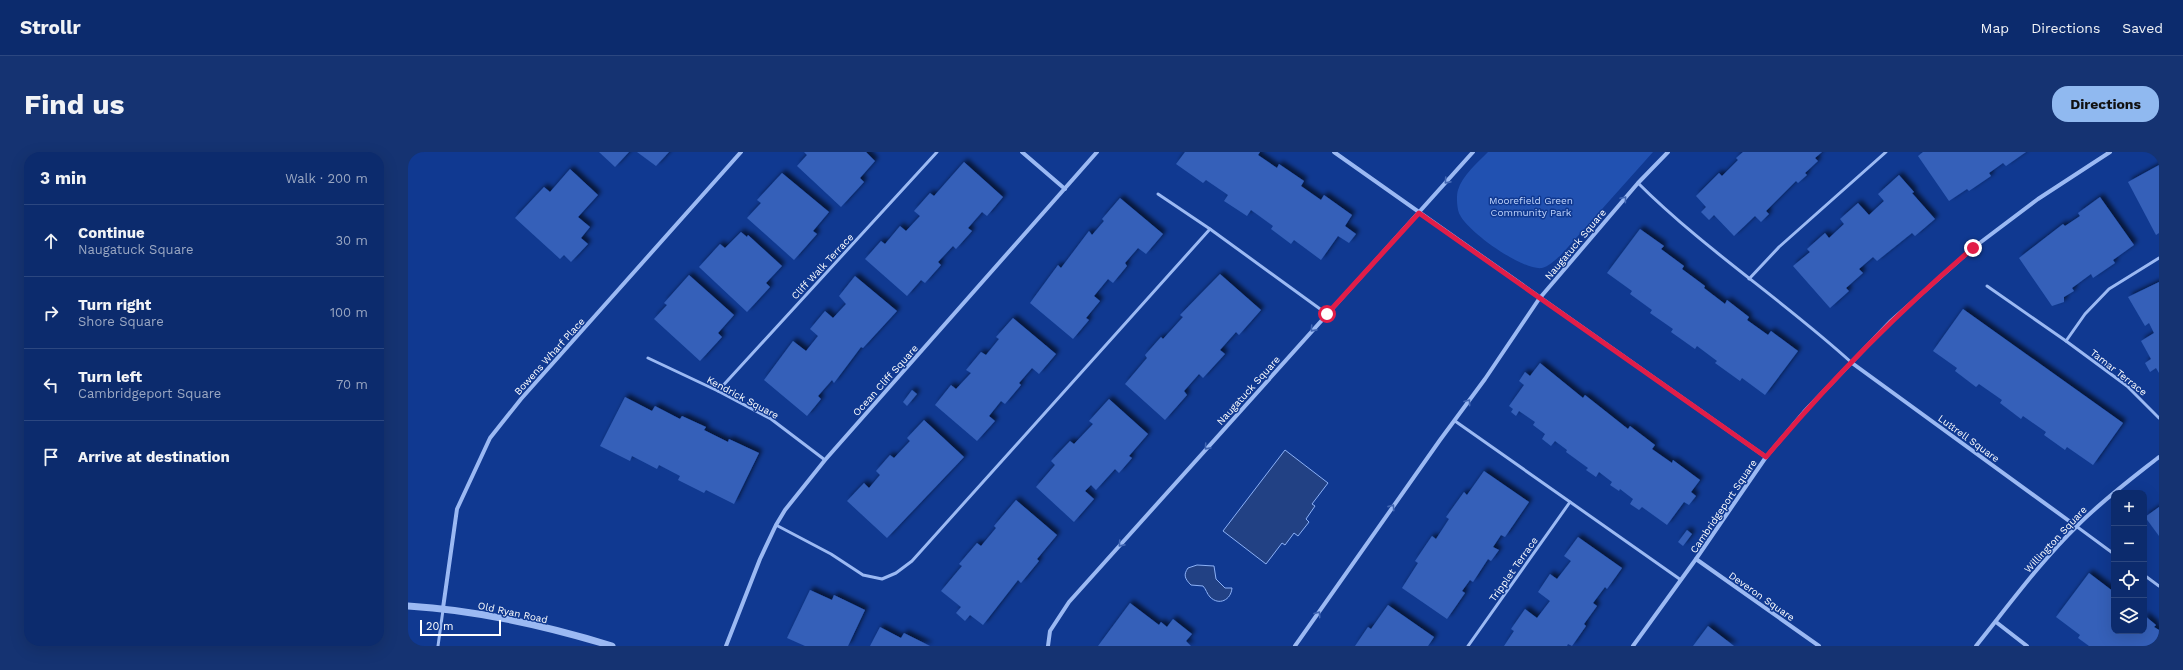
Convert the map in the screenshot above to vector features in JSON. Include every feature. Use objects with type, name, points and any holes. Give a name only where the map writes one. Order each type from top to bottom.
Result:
[{"type":"street","name":"Bowens Wharf Place","points":[[443,608],[456,509],[490,438],[521,399],[741,152]]},
{"type":"street","points":[[1022,152],[1065,189]]},
{"type":"street","name":"Ocean Cliff Square","points":[[726,646],[760,559],[785,510],[825,460],[1098,152]]},
{"type":"street","points":[[1334,152],[1539,299],[1766,457]]},
{"type":"street","name":"Naugatuck Square","points":[[1048,646],[1050,631],[1069,602],[1473,152]]},
{"type":"street","name":"Naugatuck Square","points":[[1295,646],[1440,440],[1455,421],[1539,299],[1638,183],[1668,152]]},
{"type":"street","name":"Cambridgeport Square","points":[[1633,646],[1696,559],[1766,457],[1804,412],[1892,321],[1973,248],[2038,199],[2110,152]]},
{"type":"street","name":"Luttrell Square","points":[[1852,363],[2076,526]]},
{"type":"street","name":"Willington Square","points":[[1976,646],[2037,568],[2076,526],[2101,503],[2159,457]]},
{"type":"street","name":"Deveron Square","points":[[1696,559],[1819,646]]},
{"type":"street","name":"Old Ryan Road","points":[[408,606],[443,608],[522,623],[612,646]]},
{"type":"street","points":[[1996,622],[2027,646]]},
{"type":"lane","name":"Cliff Walk Terrace","points":[[718,391],[937,152]]},
{"type":"lane","points":[[1749,279],[1779,247],[1886,152]]},
{"type":"lane","points":[[1638,183],[1665,210],[1749,279],[1822,335],[1852,363]]},
{"type":"lane","points":[[1158,194],[1210,228],[1327,314]]},
{"type":"lane","points":[[776,525],[831,554],[863,575],[882,579],[896,573],[912,560],[1210,228]]},
{"type":"lane","points":[[2066,341],[2085,314],[2109,289],[2159,258]]},
{"type":"lane","name":"Tamar Terrace","points":[[1987,286],[2066,341],[2126,386],[2159,418]]},
{"type":"lane","name":"Kendrick Square","points":[[648,358],[718,391],[771,419],[825,460]]},
{"type":"lane","points":[[1455,421],[1681,580]]},
{"type":"lane","name":"Tripplet Terrace","points":[[1468,646],[1570,502]]},
{"type":"lane","points":[[2076,526],[2111,552]]},
{"type":"lane","points":[[2147,578],[2159,586]]},
{"type":"lane","points":[[438,646],[443,608]]},
{"type":"green space","name":"Moorefield Green Community Park","points":[[1488,152],[1653,152],[1560,256],[1549,265],[1542,268],[1533,267],[1522,263],[1497,249],[1474,231],[1460,215],[1458,210],[1457,193],[1460,185],[1471,170]]},
{"type":"shaded area","points":[[1285,450],[1328,483],[1312,504],[1315,506],[1306,519],[1309,522],[1298,536],[1294,533],[1285,545],[1282,543],[1266,564],[1223,531]]},
{"type":"shaded area","points":[[1197,565],[1214,566],[1216,579],[1225,588],[1232,588],[1227,598],[1221,601],[1213,600],[1203,586],[1191,585],[1189,583],[1185,577],[1186,570]]},
{"type":"building","points":[[599,152],[629,152],[615,167]]},
{"type":"building","points":[[637,152],[669,152],[656,166]]},
{"type":"building","points":[[804,152],[866,152],[875,161],[860,178],[864,182],[841,207],[797,166],[807,155]]},
{"type":"building","points":[[1185,152],[1260,152],[1258,155],[1277,168],[1279,164],[1304,181],[1301,186],[1321,200],[1324,195],[1352,215],[1345,226],[1356,234],[1349,243],[1338,236],[1321,260],[1294,240],[1291,244],[1271,229],[1273,226],[1251,210],[1247,216],[1224,201],[1228,195],[1206,180],[1203,183],[1176,164]]},
{"type":"building","points":[[1743,152],[1822,152],[1815,158],[1818,161],[1805,173],[1807,175],[1798,183],[1796,181],[1766,211],[1769,214],[1761,222],[1755,216],[1734,236],[1714,215],[1709,220],[1701,212],[1706,207],[1696,196],[1719,173],[1722,176],[1738,160],[1736,158]]},
{"type":"building","points":[[1923,152],[2026,152],[2006,166],[2003,163],[1989,173],[1991,176],[1969,191],[1967,189],[1949,201],[1918,156]]},
{"type":"building","points":[[964,162],[1003,197],[987,216],[982,212],[968,228],[972,231],[956,249],[953,246],[938,262],[941,265],[925,283],[921,280],[907,296],[865,259],[881,241],[885,244],[900,226],[906,231],[920,216],[914,211],[930,193],[934,196]]},
{"type":"building","points":[[2159,165],[2159,233],[2156,235],[2128,182]]},
{"type":"building","points":[[570,169],[598,195],[578,217],[590,227],[581,238],[588,244],[571,262],[564,255],[560,259],[515,218],[544,187],[550,192]]},
{"type":"building","points":[[782,173],[829,212],[813,231],[817,234],[794,260],[747,218],[761,203],[757,200]]},
{"type":"building","points":[[1899,175],[1914,192],[1912,193],[1935,219],[1915,236],[1912,233],[1877,261],[1873,257],[1859,269],[1863,273],[1846,288],[1849,291],[1830,308],[1793,266],[1810,252],[1807,249],[1825,233],[1829,238],[1844,224],[1840,219],[1858,203],[1869,215],[1884,201],[1878,194]]},
{"type":"building","points":[[2100,197],[2134,245],[2113,260],[2115,263],[2093,278],[2091,274],[2072,288],[2074,291],[2064,297],[2064,302],[2052,306],[2019,258],[2063,224],[2065,226],[2080,216],[2078,213]]},
{"type":"building","points":[[1120,198],[1163,234],[1146,254],[1138,248],[1125,263],[1127,266],[1113,283],[1108,279],[1094,296],[1100,301],[1086,318],[1089,320],[1073,339],[1030,303],[1058,265],[1061,268],[1089,231],[1092,235],[1104,221],[1102,219]]},
{"type":"building","points":[[1640,229],[1664,246],[1661,249],[1684,266],[1682,269],[1705,286],[1704,288],[1725,304],[1727,300],[1749,317],[1747,320],[1768,335],[1771,331],[1798,351],[1765,395],[1742,378],[1740,381],[1715,363],[1717,361],[1697,346],[1695,349],[1671,332],[1673,329],[1650,313],[1652,310],[1630,294],[1632,291],[1607,273]]},
{"type":"building","points":[[741,232],[747,237],[748,235],[782,266],[766,283],[770,287],[747,312],[699,267],[720,244],[725,248]]},
{"type":"building","points":[[1220,274],[1261,310],[1239,335],[1236,332],[1220,350],[1225,354],[1203,378],[1199,374],[1184,391],[1187,395],[1165,420],[1125,384],[1147,358],[1145,355],[1161,337],[1163,339],[1183,317],[1180,315]]},
{"type":"building","points":[[689,275],[734,315],[718,333],[722,337],[700,361],[654,319],[667,305],[664,303]]},
{"type":"building","points":[[855,276],[897,311],[863,348],[861,347],[834,383],[832,380],[818,396],[821,399],[807,416],[764,380],[793,341],[806,351],[818,336],[810,329],[825,311],[833,318],[846,304],[839,296]]},
{"type":"building","points":[[2159,282],[2159,373],[2156,368],[2150,372],[2145,363],[2151,359],[2141,341],[2154,333],[2149,323],[2145,326],[2128,297]]},
{"type":"building","points":[[1963,309],[2123,423],[2093,465],[2067,447],[2065,450],[2044,435],[2046,432],[2023,416],[2021,419],[2000,403],[2002,400],[1979,384],[1976,387],[1955,371],[1957,368],[1933,351]]},
{"type":"building","points":[[1013,318],[1056,354],[1039,374],[1032,368],[1019,383],[1021,385],[1005,404],[1001,401],[989,416],[995,421],[977,441],[935,405],[951,385],[956,389],[971,373],[966,370],[981,352],[986,355],[999,339],[996,337]]},
{"type":"building","points":[[1540,363],[1583,398],[1585,395],[1628,429],[1630,426],[1655,445],[1652,449],[1672,463],[1673,460],[1700,480],[1691,492],[1696,496],[1689,505],[1684,502],[1667,525],[1642,507],[1639,510],[1630,504],[1633,499],[1620,489],[1619,491],[1610,485],[1612,482],[1599,472],[1596,477],[1586,470],[1588,468],[1566,452],[1567,450],[1555,441],[1551,446],[1542,439],[1545,434],[1533,425],[1535,422],[1519,411],[1516,416],[1511,412],[1513,409],[1509,406],[1524,385],[1519,381],[1525,372],[1530,376]]},
{"type":"building","points":[[912,390],[917,394],[907,406],[903,402]]},
{"type":"building","points":[[625,397],[652,411],[655,406],[680,419],[682,416],[706,427],[704,430],[728,442],[729,439],[759,453],[734,504],[706,490],[704,493],[678,480],[680,476],[659,465],[657,469],[632,456],[630,461],[600,446]]},
{"type":"building","points":[[1109,399],[1148,434],[1129,456],[1132,458],[1119,473],[1115,469],[1096,490],[1091,485],[1085,491],[1094,499],[1074,522],[1036,487],[1055,465],[1051,461],[1070,441],[1074,444],[1093,424],[1089,421]]},
{"type":"building","points":[[924,420],[964,457],[887,538],[847,501],[864,483],[869,488],[880,475],[876,471],[890,455],[894,458],[910,441],[907,438]]},
{"type":"building","points":[[1484,471],[1529,502],[1505,537],[1501,535],[1493,547],[1499,550],[1491,561],[1488,559],[1473,582],[1470,580],[1462,591],[1465,593],[1447,619],[1402,588],[1418,563],[1415,561],[1432,536],[1436,539],[1449,519],[1446,517],[1464,492],[1467,495]]},
{"type":"building","points":[[1016,500],[1057,535],[1037,559],[1039,561],[1021,583],[1018,580],[983,625],[970,615],[965,621],[956,613],[961,607],[941,591],[962,566],[959,564],[977,543],[981,546],[996,528],[994,526]]},
{"type":"building","points":[[2159,507],[2159,536],[2147,520],[2147,516]]},
{"type":"building","points":[[1687,530],[1692,534],[1683,546],[1678,542]]},
{"type":"building","points":[[1578,537],[1622,568],[1607,589],[1605,587],[1593,603],[1597,606],[1584,624],[1586,626],[1572,646],[1568,644],[1567,646],[1504,646],[1514,631],[1511,629],[1525,609],[1537,618],[1550,601],[1538,592],[1550,574],[1557,579],[1571,561],[1564,556]]},
{"type":"building","points":[[2089,573],[2111,590],[2111,634],[2147,634],[2147,618],[2156,625],[2154,627],[2159,630],[2159,646],[2089,646],[2078,638],[2080,635],[2056,617]]},
{"type":"building","points":[[810,590],[832,600],[834,595],[865,610],[848,646],[805,646],[787,638]]},
{"type":"building","points":[[1130,603],[1159,625],[1161,622],[1167,627],[1173,619],[1192,634],[1186,641],[1191,646],[1098,646]]},
{"type":"building","points":[[1388,605],[1434,637],[1428,646],[1355,646],[1368,627],[1371,629]]},
{"type":"building","points":[[1708,626],[1734,646],[1693,646]]},
{"type":"building","points":[[880,627],[901,638],[904,633],[930,646],[870,646]]},
{"type":"route","points":[[1327,314],[1419,213],[1539,299],[1766,457],[1804,412],[1892,321],[1934,281],[1973,248]]}]
